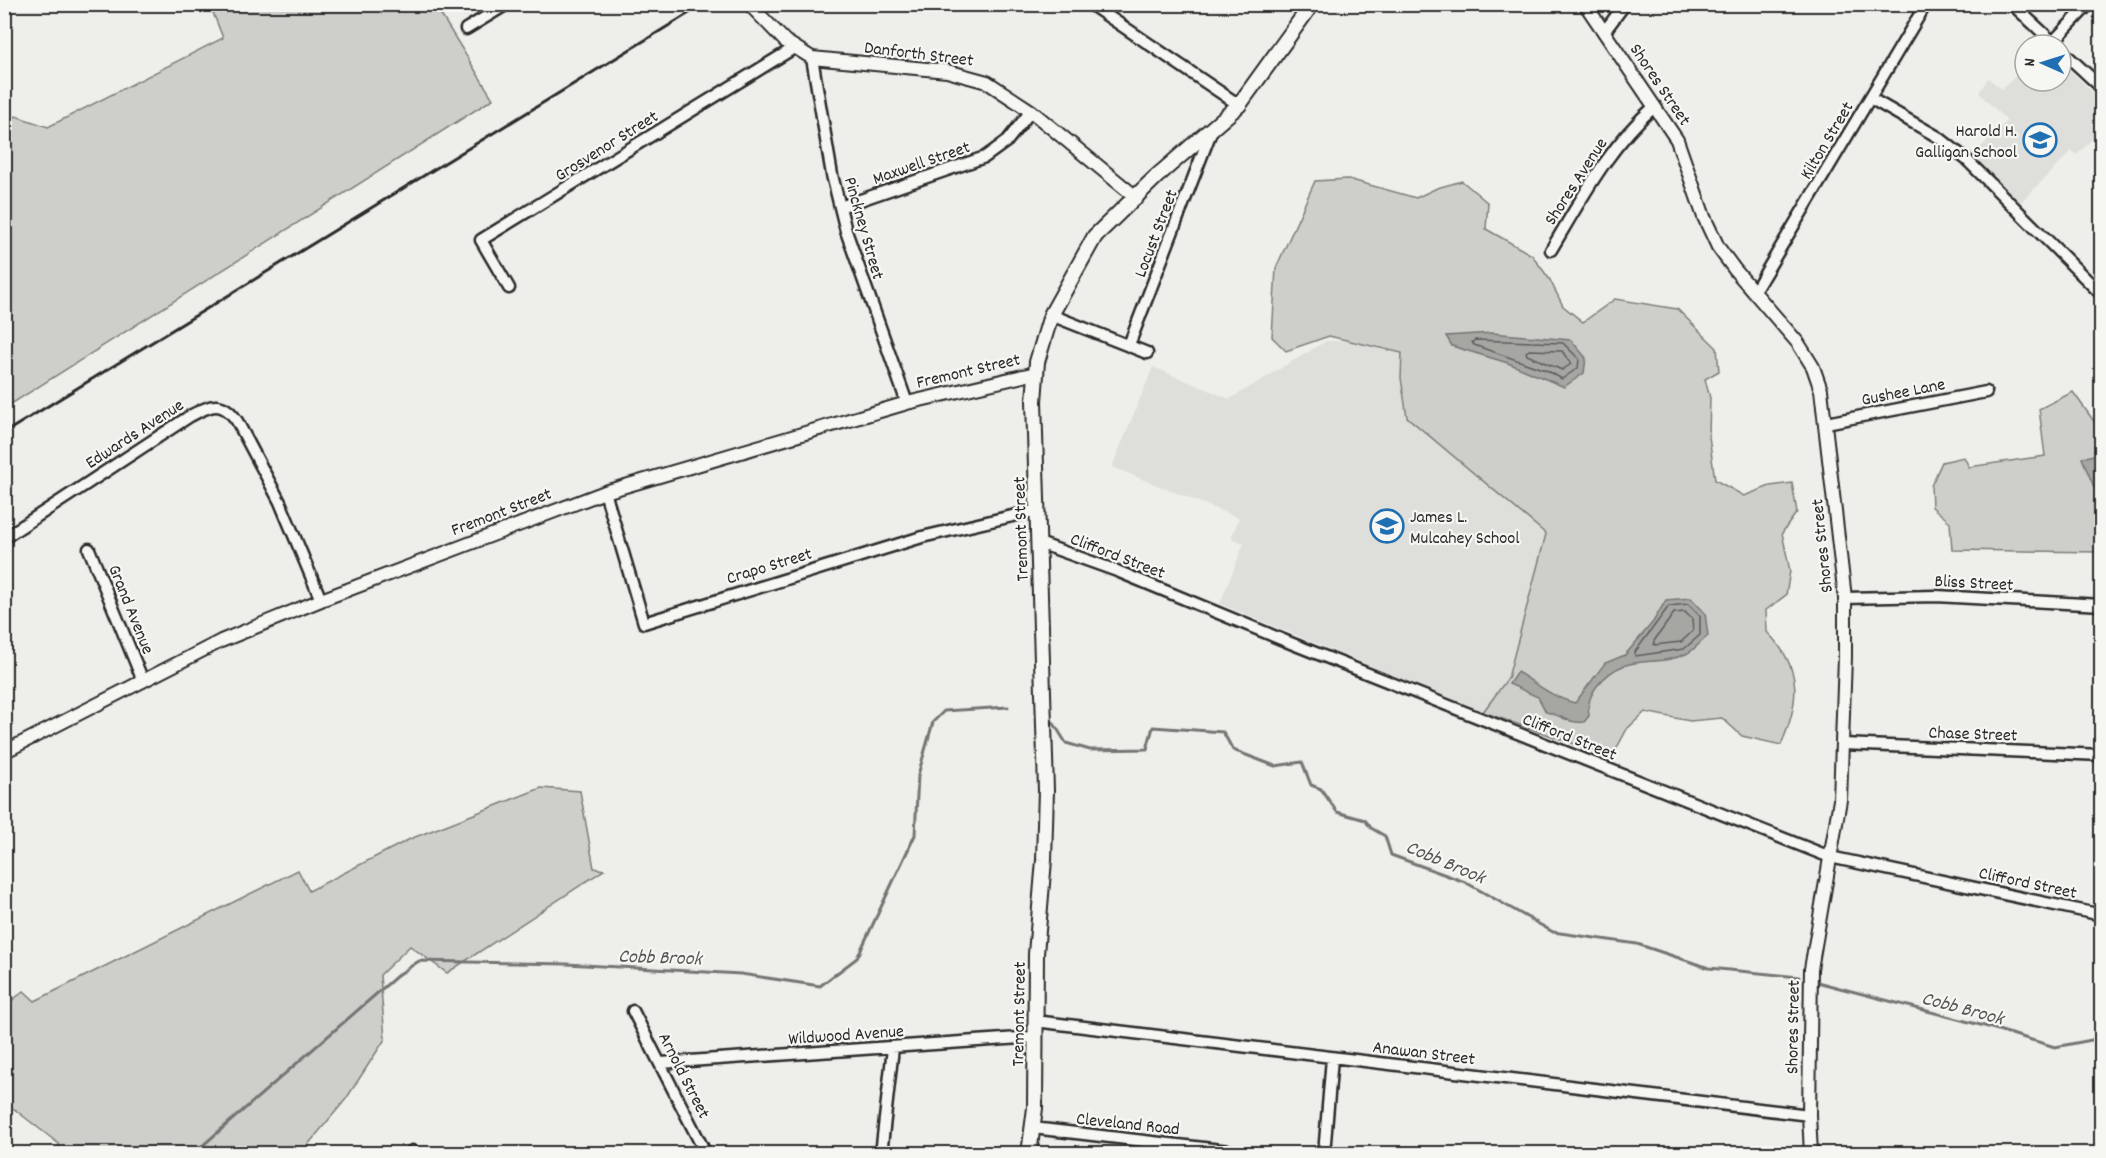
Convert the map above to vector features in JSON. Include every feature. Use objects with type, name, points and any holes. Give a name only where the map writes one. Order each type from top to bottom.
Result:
[{"type":"main road","name":"Tremont Street","points":[[1029,1154],[1033,1128],[1034,1037],[1046,790],[1036,373],[1050,315],[1095,236],[1106,223],[1137,198],[1157,176],[1211,132],[1239,105],[1305,7]]},
{"type":"street","points":[[466,29],[507,4]]},
{"type":"street","name":"Danforth Street","points":[[750,4],[794,48],[812,58],[964,74],[994,86],[1031,111],[1137,198]]},
{"type":"street","points":[[1090,4],[1239,105]]},
{"type":"street","name":"Shores Street","points":[[1585,4],[1681,148],[1704,217],[1714,238],[1730,263],[1798,343],[1810,362],[1821,390],[1845,598],[1843,744],[1840,790],[1811,969],[1809,1115],[1811,1154]]},
{"type":"street","points":[[1604,32],[1625,4]]},
{"type":"street","name":"Kilton Street","points":[[1754,292],[1926,4]]},
{"type":"street","points":[[2012,4],[2042,33]]},
{"type":"street","points":[[2067,33],[2090,4]]},
{"type":"street","name":"Grosvenor Street","points":[[509,288],[482,240],[794,48]]},
{"type":"street","name":"Pinckney Street","points":[[812,58],[840,207],[857,265],[907,403]]},
{"type":"street","points":[[2073,62],[2102,88]]},
{"type":"street","points":[[1870,98],[1938,137],[1966,159],[2102,295]]},
{"type":"street","name":"Shores Avenue","points":[[1551,250],[1602,163],[1634,125],[1655,106]]},
{"type":"street","name":"Maxwell Street","points":[[840,207],[985,157],[1007,141],[1031,111]]},
{"type":"street","name":"Locust Street","points":[[1129,345],[1211,132]]},
{"type":"street","points":[[1050,315],[1147,353]]},
{"type":"street","name":"Fremont Street","points":[[4,752],[221,641],[321,600],[605,492],[907,403],[1036,373]]},
{"type":"street","name":"Gushee Lane","points":[[1826,423],[1986,392]]},
{"type":"street","name":"Edwards Avenue","points":[[4,538],[190,416],[204,408],[221,406],[230,411],[237,421],[280,502],[321,600]]},
{"type":"street","name":"Crapo Street","points":[[605,492],[644,623],[910,540],[1038,510]]},
{"type":"street","name":"Clifford Street","points":[[1039,543],[1117,571],[1293,644],[1830,857],[2102,915]]},
{"type":"street","name":"Grand Avenue","points":[[89,549],[143,681]]},
{"type":"street","name":"Bliss Street","points":[[1845,598],[1935,596],[2102,605]]},
{"type":"street","name":"Chase Street","points":[[1843,744],[2102,755]]},
{"type":"street","name":"Arnold Street","points":[[633,1011],[706,1154]]},
{"type":"street","name":"Anawan Street","points":[[1035,1021],[1809,1115]]},
{"type":"street","name":"Wildwood Avenue","points":[[661,1064],[1034,1037]]},
{"type":"street","points":[[881,1154],[893,1048]]},
{"type":"street","points":[[1324,1154],[1332,1058]]},
{"type":"street","name":"Cleveland Road","points":[[1033,1128],[1255,1154]]},
{"type":"shaded area","points":[[210,5],[435,5],[493,99],[5,408],[5,123],[16,116],[48,127],[223,38]]},
{"type":"shaded area","name":"Harold H. Galligan School","points":[[2073,73],[2101,100],[2101,130],[2077,155],[2072,151],[2020,203],[1973,155],[2007,121],[1979,93],[1988,78],[2002,89],[2013,78],[2013,93],[2073,93]]},
{"type":"shaded area","points":[[1348,179],[1416,198],[1437,188],[1462,181],[1488,203],[1486,229],[1532,255],[1550,280],[1563,306],[1583,322],[1615,299],[1677,309],[1717,348],[1719,371],[1705,379],[1710,398],[1709,436],[1715,480],[1744,496],[1770,486],[1792,483],[1797,512],[1782,533],[1790,571],[1786,595],[1766,610],[1767,632],[1779,645],[1787,659],[1795,685],[1792,714],[1781,745],[1742,736],[1722,718],[1690,721],[1645,712],[1627,729],[1612,757],[1483,712],[1508,678],[1546,534],[1407,417],[1401,378],[1402,353],[1329,336],[1286,351],[1272,337],[1276,268],[1315,181]]},
{"type":"shaded area","name":"James L. Mulcahey School","points":[[1326,341],[1364,341],[1402,353],[1401,378],[1475,464],[1547,534],[1524,658],[1483,712],[1220,604],[1244,543],[1231,538],[1239,518],[1112,467],[1153,367],[1230,399]]},
{"type":"shaded area","points":[[2073,392],[2101,431],[2098,496],[2101,497],[2101,552],[1952,550],[1950,522],[1932,507],[1931,486],[1942,462],[1964,457],[1969,467],[2045,456],[2039,409]]},
{"type":"shaded area","points":[[541,788],[580,791],[594,868],[604,870],[447,973],[410,946],[380,975],[385,1039],[346,1099],[306,1147],[310,1153],[58,1153],[59,1144],[5,1102],[5,1006],[24,991],[35,1001],[298,870],[309,891],[410,839]]},
{"type":"water","points":[[1492,333],[1571,340],[1586,358],[1584,373],[1564,387],[1508,363],[1452,346],[1446,336]]},
{"type":"water","points":[[2102,453],[2101,497],[2098,497],[2082,458]]},
{"type":"water","points":[[1691,598],[1705,613],[1708,636],[1686,654],[1618,668],[1597,686],[1589,704],[1589,716],[1584,722],[1574,722],[1546,712],[1538,697],[1509,684],[1517,672],[1552,694],[1575,703],[1605,663],[1625,655],[1653,622],[1666,600]]},
{"type":"waterway","name":"Cobb Brook","points":[[193,1154],[398,975],[419,961],[567,964],[741,974],[820,986],[857,958],[915,835],[918,775],[933,722],[944,711],[1008,707]]},
{"type":"waterway","name":"Cobb Brook","points":[[1053,722],[1066,743],[1090,750],[1147,749],[1153,727],[1223,732],[1233,750],[1275,766],[1302,762],[1311,785],[1321,789],[1337,812],[1365,820],[1371,828],[1385,836],[1391,855],[1465,882],[1553,932],[1637,944],[1709,968],[1799,977]]},
{"type":"waterway","name":"Cobb Brook","points":[[1817,982],[2055,1047],[2102,1038]]},
{"type":"railway","points":[[4,433],[704,4]]},
{"type":"place","name":"Harold H. Galligan School","points":[[2040,140]]},
{"type":"place","name":"James L. Mulcahey School","points":[[1387,526]]}]
